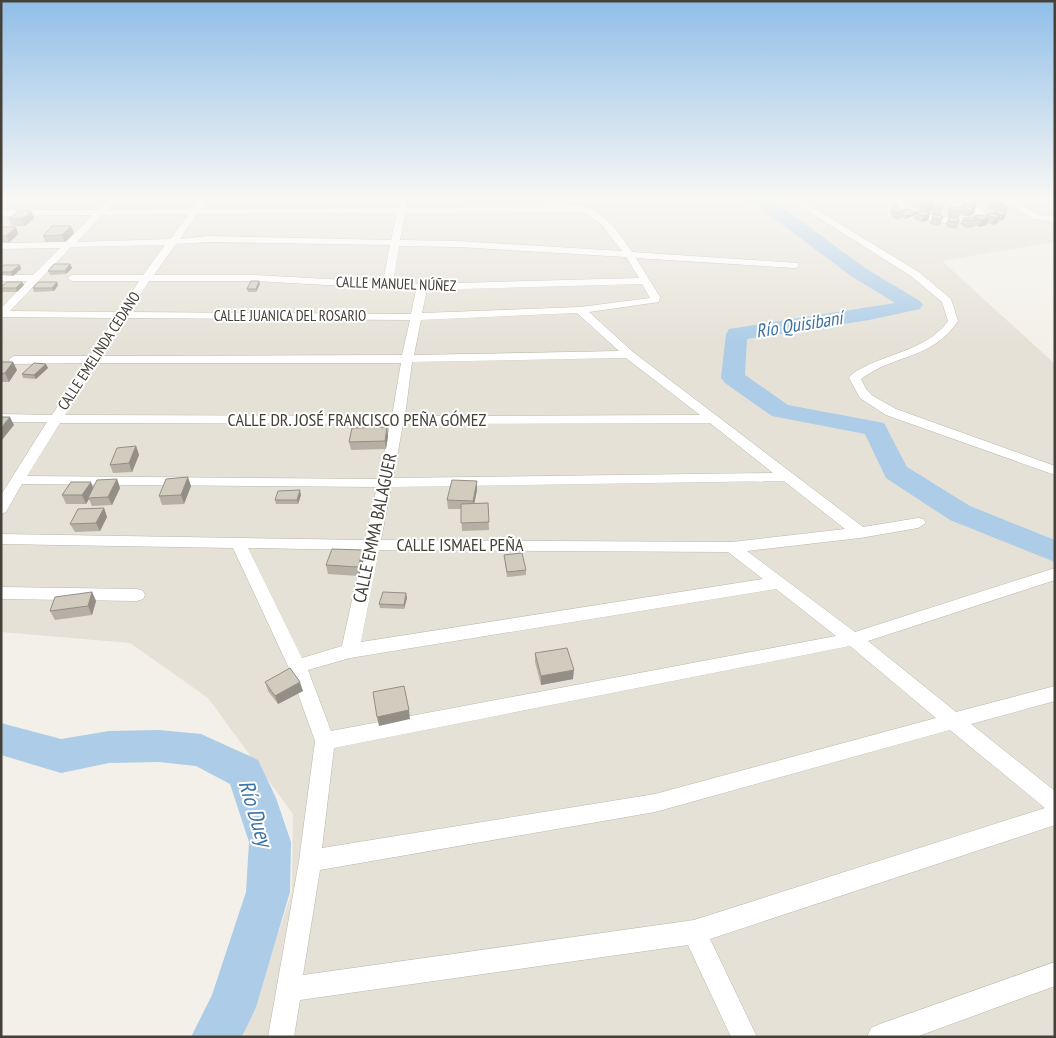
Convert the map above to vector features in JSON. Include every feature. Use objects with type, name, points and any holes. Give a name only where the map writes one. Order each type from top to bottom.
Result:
[{"type":"street","points":[[1,314],[34,278],[68,246]]},
{"type":"street","name":"CALLE EMELINDA CEDANO","points":[[1,509],[56,418],[167,246]]},
{"type":"street","points":[[387,285],[394,246]]},
{"type":"street","points":[[501,246],[795,265]]},
{"type":"street","points":[[623,246],[646,281]]},
{"type":"street","points":[[870,246],[915,274],[947,301],[953,321],[948,333],[932,344],[865,368],[855,378],[858,389],[873,403],[892,412],[1055,471]]},
{"type":"street","points":[[1,278],[34,278]]},
{"type":"street","name":"CALLE MANUEL NÚÑEZ","points":[[72,278],[255,278],[422,287],[646,281]]},
{"type":"street","name":"CALLE JUANICA DEL ROSARIO","points":[[1,314],[415,317],[580,310],[655,300],[646,281]]},
{"type":"street","name":"CALLE EMMA BALAGUER","points":[[350,651],[383,483],[398,419],[407,358],[422,287]]},
{"type":"street","points":[[580,310],[630,354],[860,533]]},
{"type":"street","points":[[14,360],[95,358],[407,358],[630,354]]},
{"type":"street","name":"CALLE DR. JOSÉ FRANCISCO PEÑA GÓMEZ","points":[[1,418],[240,421],[712,418]]},
{"type":"street","points":[[17,480],[383,483],[788,477]]},
{"type":"street","name":"CALLE ISMAEL PEÑA","points":[[1,539],[371,545],[732,547],[860,533],[918,523]]},
{"type":"street","points":[[238,543],[297,666],[325,741],[310,861],[282,1037]]},
{"type":"street","points":[[732,547],[852,640],[1055,804]]},
{"type":"street","points":[[325,741],[852,640],[1055,574]]},
{"type":"street","points":[[297,666],[350,651],[777,583]]},
{"type":"street","points":[[1,594],[137,596]]},
{"type":"street","points":[[310,861],[655,803],[1055,693]]},
{"type":"street","points":[[289,989],[694,932],[1055,815]]},
{"type":"street","points":[[694,932],[744,1037]]},
{"type":"street","points":[[880,1037],[1055,974]]},
{"type":"shaded area","points":[[1,246],[1029,246],[942,261],[1055,364],[1055,1037],[243,1037],[292,892],[293,814],[208,698],[130,643],[1,632]]},
{"type":"building","points":[[54,264],[70,264],[65,271],[48,271]]},
{"type":"building","points":[[4,265],[20,265],[11,272],[1,272],[1,267]]},
{"type":"building","points":[[251,281],[259,281],[256,289],[247,289]]},
{"type":"building","points":[[7,282],[22,282],[16,288],[1,288]]},
{"type":"building","points":[[38,282],[57,282],[52,288],[33,288]]},
{"type":"building","points":[[1,362],[13,362],[5,373],[1,374]]},
{"type":"building","points":[[34,363],[46,364],[34,375],[22,374]]},
{"type":"building","points":[[1,417],[10,417],[1,428]]},
{"type":"building","points":[[387,427],[385,441],[349,442],[352,428]]},
{"type":"building","points":[[136,446],[129,463],[110,465],[117,448]]},
{"type":"building","points":[[188,477],[181,495],[159,496],[166,479]]},
{"type":"building","points":[[117,479],[108,497],[88,498],[97,480]]},
{"type":"building","points":[[452,480],[477,481],[473,501],[447,500]]},
{"type":"building","points":[[71,482],[91,482],[82,495],[62,495]]},
{"type":"building","points":[[300,490],[297,500],[275,500],[278,491]]},
{"type":"building","points":[[488,503],[489,522],[461,523],[461,504]]},
{"type":"building","points":[[104,508],[96,523],[70,524],[78,509]]},
{"type":"building","points":[[332,549],[363,550],[358,567],[326,565]]},
{"type":"building","points":[[522,553],[526,570],[507,572],[504,555]]},
{"type":"building","points":[[92,592],[88,606],[50,611],[55,597]]},
{"type":"building","points":[[383,592],[406,593],[404,605],[379,604]]},
{"type":"building","points":[[567,648],[574,670],[541,676],[535,653]]},
{"type":"building","points":[[290,668],[300,682],[275,696],[265,682]]},
{"type":"building","points":[[404,686],[409,710],[377,717],[373,692]]},
{"type":"waterway","name":"Río Quisibaní","points":[[824,246],[858,272],[913,305],[737,334],[733,378],[781,411],[875,428],[896,472],[960,513],[1055,552]]},
{"type":"waterway","name":"Río Duey","points":[[1,739],[61,756],[109,747],[159,746],[201,750],[244,772],[256,798],[270,842],[268,892],[232,1007],[215,1037]]}]
